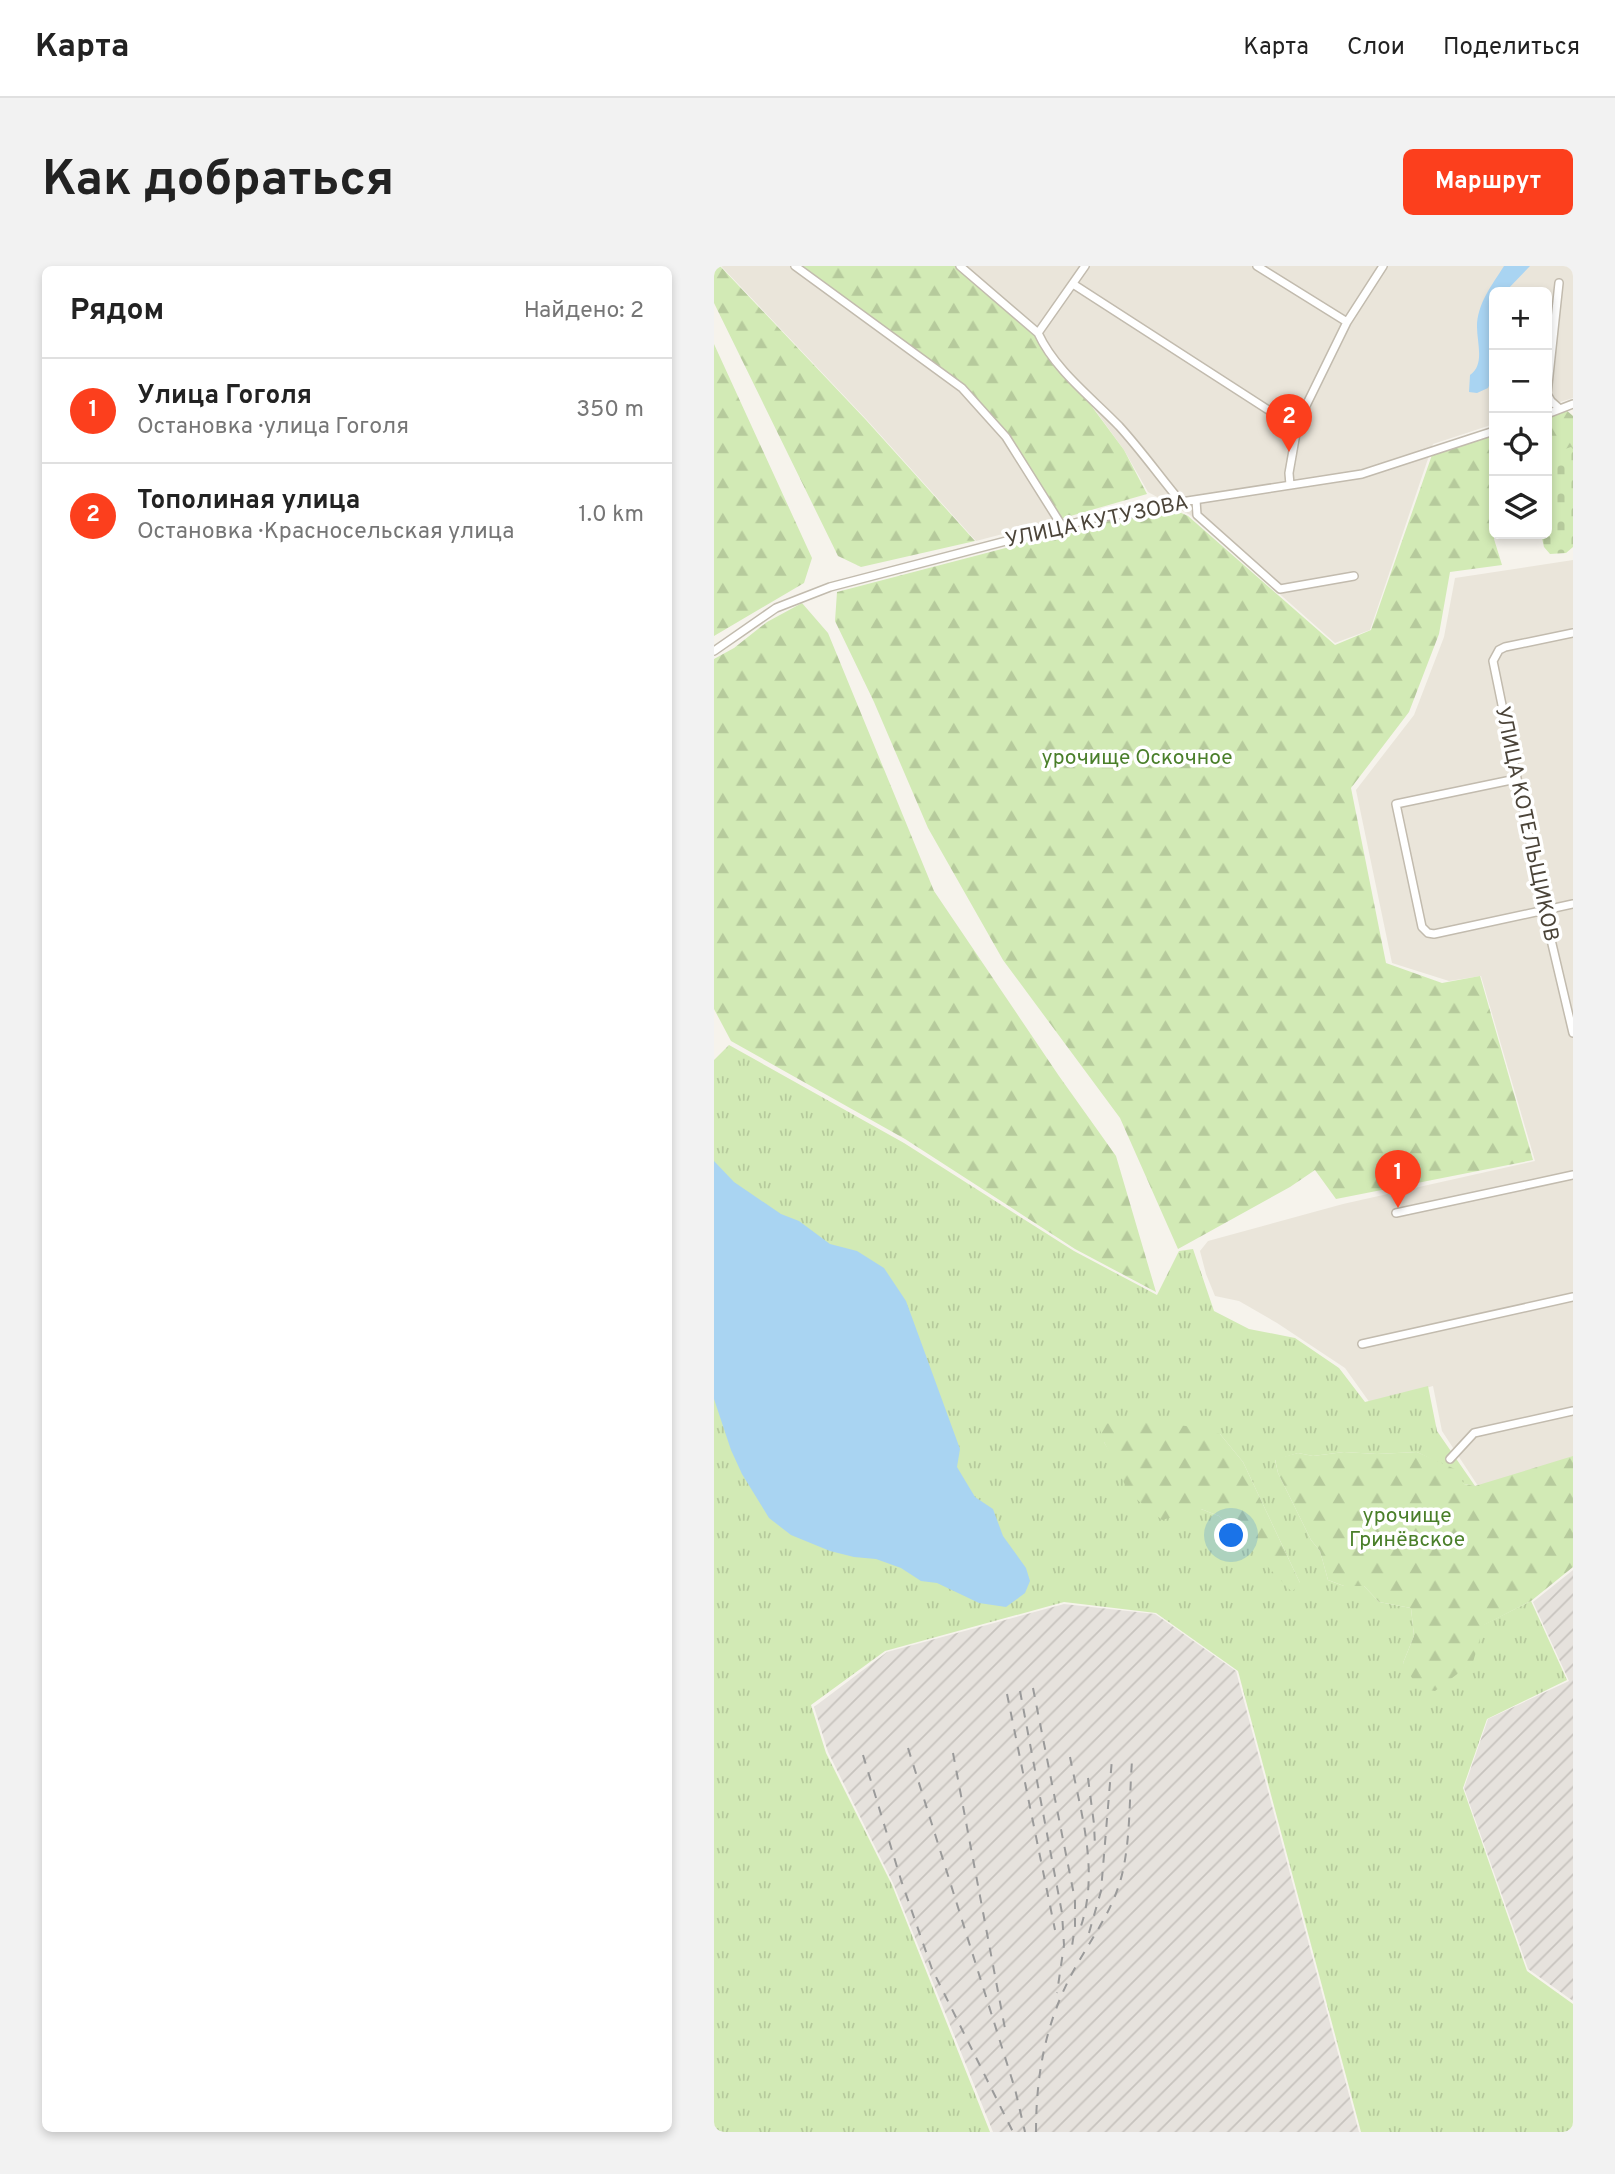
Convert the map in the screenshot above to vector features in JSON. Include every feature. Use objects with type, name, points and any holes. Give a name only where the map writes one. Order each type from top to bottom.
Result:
[{"type":"street","points":[[795,266],[962,388],[1006,438],[1062,526]]},
{"type":"street","points":[[960,266],[1038,333],[1044,346],[1060,366],[1121,429],[1181,502]]},
{"type":"street","points":[[1038,333],[1085,266]]},
{"type":"street","points":[[1257,266],[1347,322]]},
{"type":"street","points":[[1290,485],[1289,473],[1295,435],[1307,402],[1347,322],[1383,266]]},
{"type":"street","points":[[1559,283],[1547,394],[1560,409]]},
{"type":"street","points":[[1073,284],[1276,415],[1295,435]]},
{"type":"street","points":[[1550,413],[1573,404]]},
{"type":"street","name":"УЛИЦА КУТУЗОВА","points":[[714,650],[776,608],[830,587],[1062,526],[1181,502],[1371,471],[1489,433]]},
{"type":"street","points":[[1196,500],[1197,515],[1280,589],[1354,576]]},
{"type":"street","name":"УЛИЦА КОТЕЛЬЩИКОВ","points":[[1573,633],[1505,647],[1495,655],[1493,670],[1573,1032]]},
{"type":"street","points":[[1516,779],[1396,804],[1422,926],[1428,933],[1573,904]]},
{"type":"street","points":[[1396,1213],[1573,1175]]},
{"type":"street","points":[[1362,1344],[1573,1297]]},
{"type":"street","points":[[1450,1459],[1474,1433],[1573,1411]]},
{"type":"shaded area","points":[[721,266],[792,266],[961,389],[1004,439],[1056,520],[976,541],[867,420]]},
{"type":"shaded area","points":[[965,266],[1573,266],[1573,398],[1552,404],[1552,287],[1489,287],[1489,426],[1433,444],[1370,630],[1335,643],[1190,515],[1148,492],[1124,450],[1046,342]]},
{"type":"shaded area","points":[[1573,560],[1573,1457],[1478,1486],[1442,1431],[1433,1386],[1370,1403],[1345,1368],[1239,1301],[1215,1296],[1200,1251],[1208,1241],[1343,1204],[1535,1161],[1481,976],[1449,981],[1392,963],[1356,790],[1414,715],[1444,637],[1455,578]]},
{"type":"shaded area","points":[[1573,1570],[1573,2001],[1528,1969],[1464,1788],[1488,1719],[1569,1681],[1533,1602]]},
{"type":"shaded area","points":[[1064,1604],[1155,1614],[1236,1671],[1359,2132],[993,2132],[893,1883],[828,1752],[814,1707],[887,1652]]},
{"type":"green space","points":[[714,266],[720,266],[866,420],[975,541],[861,567],[838,556],[714,303]]},
{"type":"green space","points":[[799,266],[964,266],[1045,343],[1124,450],[1147,494],[1060,519],[1008,436],[964,386]]},
{"type":"green space","points":[[714,344],[812,558],[804,583],[714,636]]},
{"type":"green space","points":[[1565,409],[1573,416],[1573,540],[1552,535],[1552,413]]},
{"type":"green space","name":"урочище Оскочное","points":[[1489,434],[1489,539],[1494,539],[1502,565],[1450,572],[1439,634],[1409,712],[1351,788],[1386,963],[1442,983],[1480,976],[1533,1160],[1336,1199],[1315,1170],[1290,1187],[1178,1249],[1120,1118],[1003,960],[928,828],[874,702],[835,621],[837,592],[1166,506],[1188,516],[1335,645],[1371,630],[1433,452]]},
{"type":"green space","points":[[1571,447],[1573,449],[1573,547],[1566,553],[1550,554],[1542,539],[1552,539],[1552,453]]},
{"type":"green space","points":[[802,603],[828,633],[934,891],[1116,1156],[1156,1292],[1075,1249],[905,1139],[731,1041],[714,1009],[714,659],[734,648],[767,622]]},
{"type":"green space","points":[[729,1045],[904,1143],[1074,1251],[1157,1295],[1179,1251],[1193,1249],[1214,1311],[1249,1329],[1295,1338],[1339,1368],[1365,1402],[1428,1386],[1437,1431],[1475,1486],[1464,1484],[1435,1461],[1417,1452],[1344,1452],[1313,1456],[1298,1453],[1275,1460],[1278,1473],[1311,1540],[1320,1551],[1328,1580],[1344,1586],[1364,1586],[1379,1602],[1411,1608],[1414,1636],[1403,1663],[1435,1690],[1472,1662],[1483,1625],[1531,1601],[1567,1680],[1487,1719],[1463,1788],[1527,1971],[1573,2004],[1573,2132],[1361,2132],[1238,1671],[1156,1613],[1064,1602],[885,1651],[811,1705],[826,1753],[892,1885],[990,2132],[714,2132],[714,1060]],"holes":[[[1220,1434],[1243,1462],[1300,1583],[1240,1537],[1219,1516],[1201,1509],[1115,1461],[1104,1442]]]},
{"type":"green space","points":[[1140,1421],[1186,1426],[1220,1434],[1243,1462],[1300,1583],[1292,1592],[1219,1516],[1201,1509],[1162,1520],[1129,1493],[1098,1424]]},
{"type":"green space","name":"урочище Гринёвское","points":[[1344,1452],[1417,1452],[1455,1469],[1464,1484],[1475,1486],[1573,1456],[1573,1567],[1531,1601],[1484,1625],[1473,1662],[1435,1691],[1418,1688],[1403,1663],[1414,1636],[1411,1608],[1379,1602],[1364,1586],[1344,1586],[1328,1580],[1320,1551],[1311,1540],[1278,1473],[1275,1459],[1298,1453],[1313,1456]]},
{"type":"water","points":[[1504,266],[1530,266],[1510,287],[1491,287]]},
{"type":"water","points":[[1489,290],[1489,386],[1477,393],[1469,392],[1470,375],[1475,371],[1479,360],[1477,327]]},
{"type":"water","points":[[714,1161],[734,1182],[781,1214],[799,1221],[830,1244],[857,1251],[884,1268],[906,1301],[960,1449],[957,1467],[975,1497],[993,1509],[1003,1536],[1026,1568],[1030,1581],[1025,1593],[1006,1607],[979,1603],[937,1583],[921,1581],[901,1568],[876,1559],[830,1551],[791,1535],[769,1518],[742,1474],[714,1399]]},
{"type":"railway","points":[[1033,1688],[1075,1900],[1071,1953]]},
{"type":"railway","points":[[1020,1691],[1062,1913],[1064,1945],[1057,1993]]},
{"type":"railway","points":[[1007,1694],[1055,1930]]},
{"type":"railway","points":[[908,1748],[1015,2089],[1025,2132]]},
{"type":"railway","points":[[953,1753],[1006,2034]]},
{"type":"railway","points":[[863,1755],[901,1880],[932,1969],[1013,2132]]},
{"type":"railway","points":[[1070,1757],[1089,1865],[1086,1908],[1080,1929]]},
{"type":"railway","points":[[1089,1933],[1101,1891],[1112,1759]]},
{"type":"railway","points":[[1036,2132],[1038,2089],[1050,2027],[1065,1988],[1109,1909],[1122,1874],[1127,1842],[1132,1761]]},
{"type":"railway","points":[[1088,1778],[1095,1846]]},
{"type":"place","name":"Тополиная улица","points":[[1289,452]]},
{"type":"place","name":"Улица Гоголя","points":[[1398,1208]]}]
